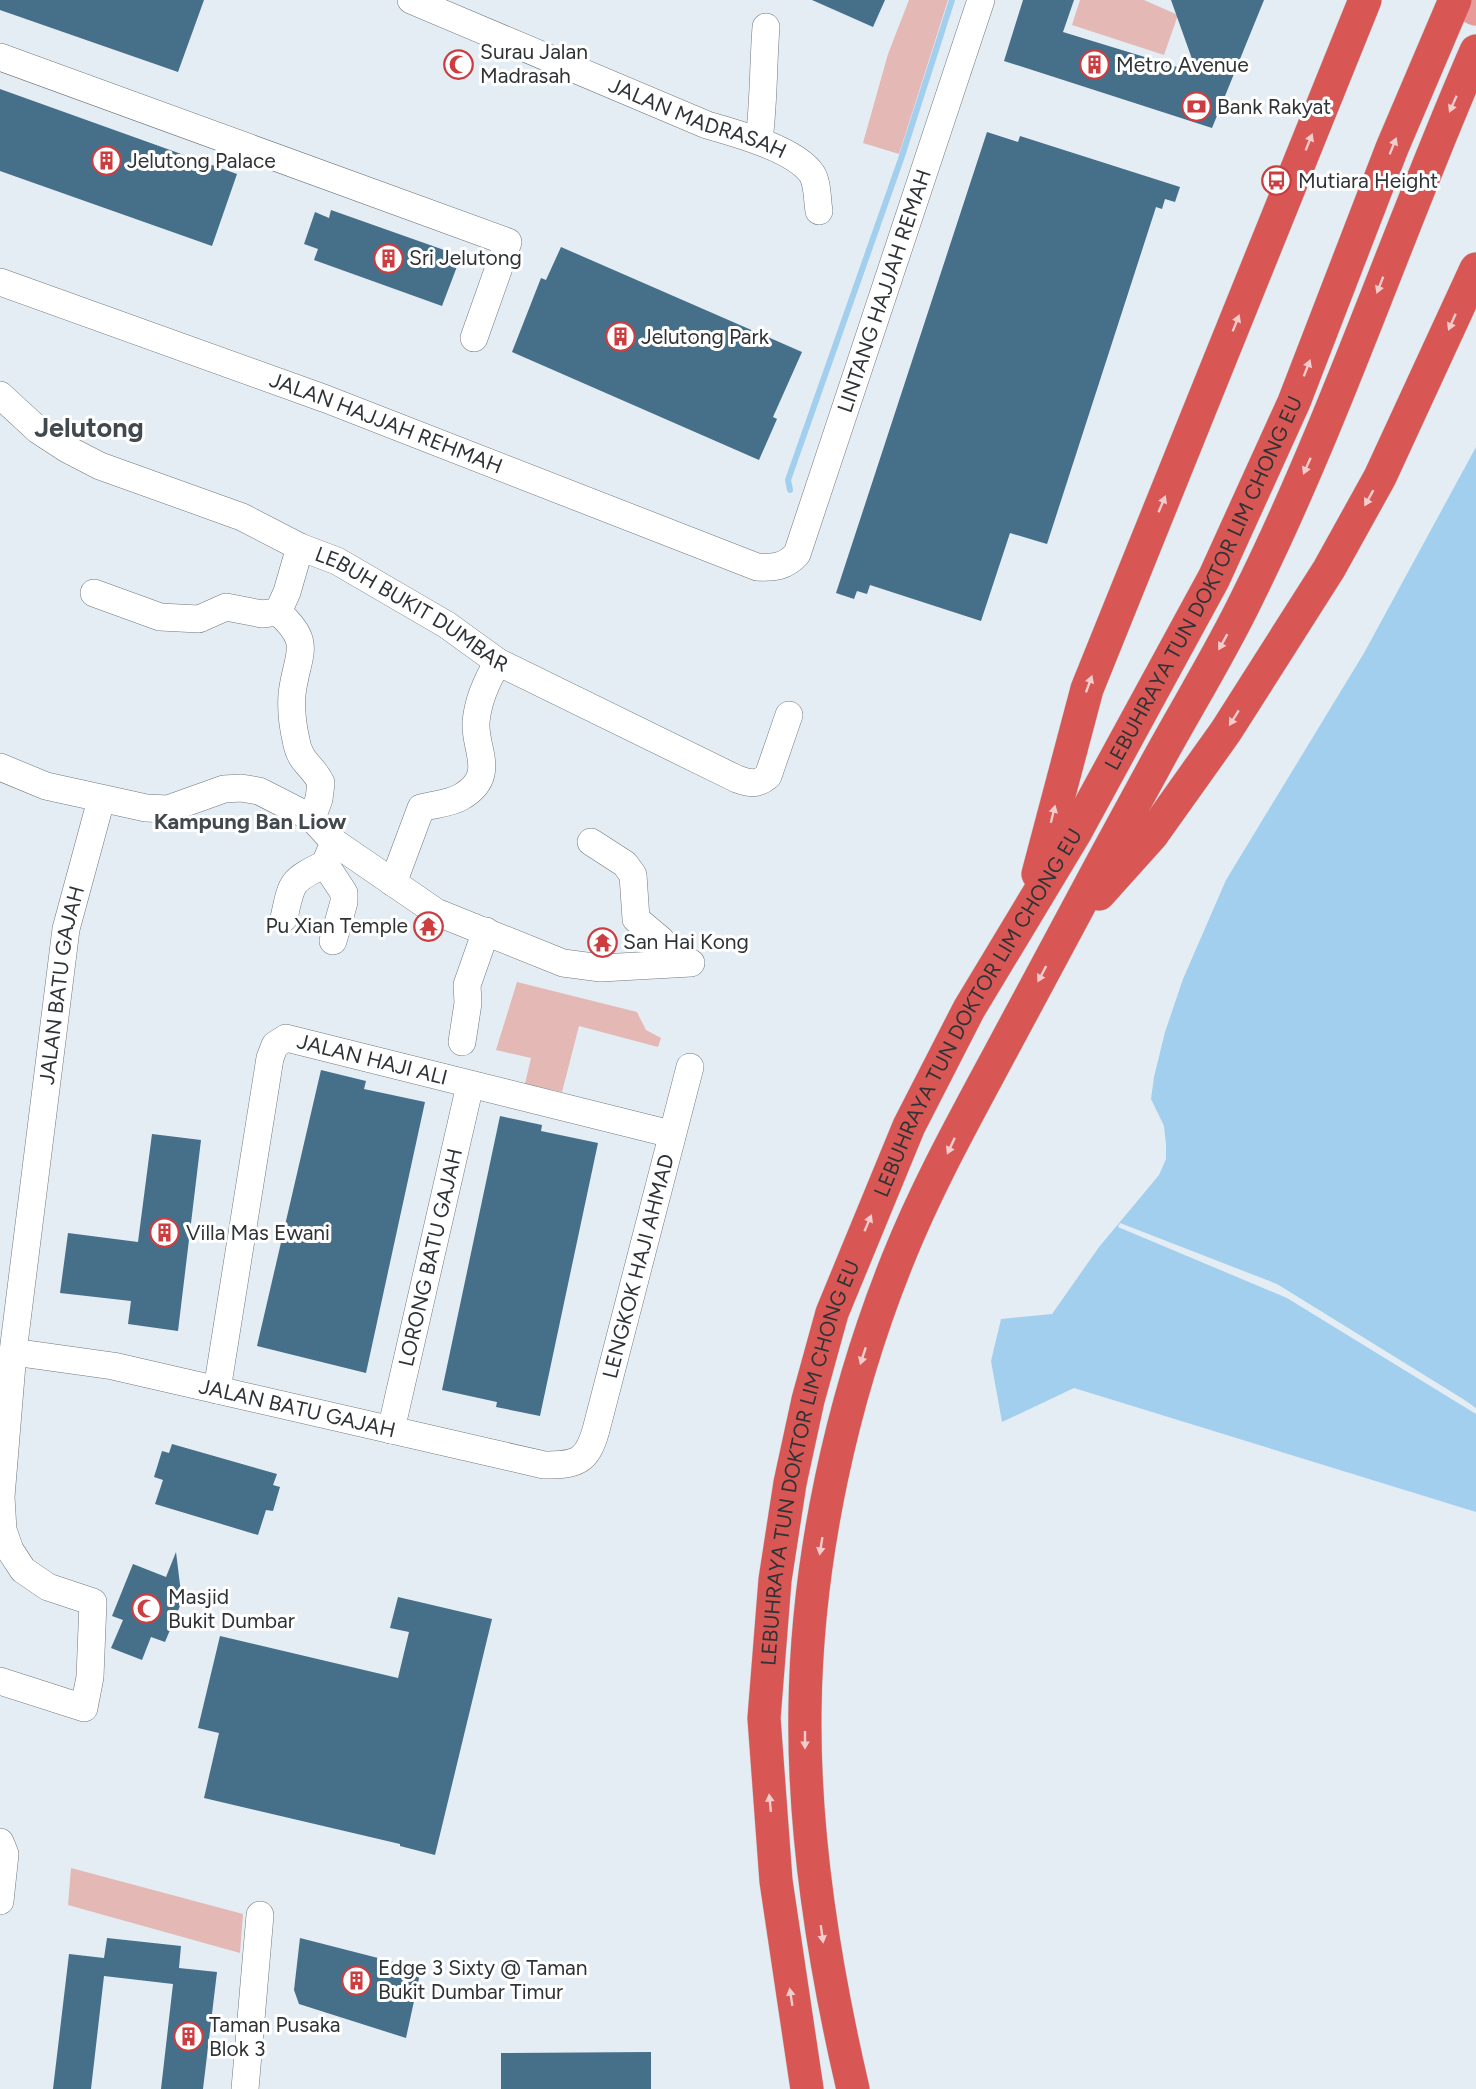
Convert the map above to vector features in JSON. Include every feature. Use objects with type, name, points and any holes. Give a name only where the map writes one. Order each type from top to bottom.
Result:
[{"type":"highway","points":[[1341,0],[1349,38]]},
{"type":"highway","points":[[1029,911],[1087,689],[1365,0]]},
{"type":"highway","name":"LEBUHRAYA TUN DOKTOR LIM CHONG EU","points":[[807,2089],[776,1881],[764,1718],[775,1580],[790,1483],[808,1400],[832,1313],[862,1235],[909,1126],[969,1009],[1075,833],[1214,578],[1294,402],[1392,148],[1456,0]]},
{"type":"highway","name":"LEBUHRAYA TUN DOKTOR LIM CHONG EU","points":[[853,2089],[824,1947],[815,1886],[805,1758],[805,1704],[811,1620],[825,1518],[857,1375],[901,1252],[956,1136],[1247,598],[1330,414],[1434,147],[1476,51]]},
{"type":"highway","points":[[1064,933],[1152,835],[1226,731],[1329,569],[1380,477],[1476,269]]},
{"type":"main road","points":[[1456,0],[1476,9]]},
{"type":"street","name":"JALAN MADRASAH","points":[[411,0],[707,125],[759,140],[802,165],[812,174],[819,211]]},
{"type":"street","name":"LINTANG HAJJAH REMAH","points":[[770,568],[788,564],[797,554],[981,0]]},
{"type":"street","points":[[759,140],[764,100],[762,75],[766,27]]},
{"type":"street","points":[[0,57],[508,242],[474,338]]},
{"type":"street","name":"JALAN HAJJAH REHMAH","points":[[0,282],[326,399],[746,562],[770,568]]},
{"type":"street","name":"LEBUH BUKIT DUMBAR","points":[[0,395],[38,430],[100,466],[242,517],[300,547],[337,561],[447,625],[498,662],[703,764],[751,784],[761,782],[768,776],[789,715]]},
{"type":"street","points":[[278,612],[287,592],[300,547]]},
{"type":"street","points":[[94,592],[160,617],[199,619],[226,607],[262,614],[278,612]]},
{"type":"street","points":[[278,612],[294,627],[302,648],[292,696],[298,752],[305,765],[321,783],[319,800],[312,818]]},
{"type":"street","points":[[393,883],[421,808],[460,798],[469,792],[480,774],[483,761],[476,724],[487,679],[498,662]]},
{"type":"street","points":[[0,767],[46,786],[146,808],[168,809],[224,789],[241,788],[259,791],[312,818],[329,853],[344,893],[344,902],[333,941]]},
{"type":"street","name":"JALAN BATU GAJAH","points":[[0,1680],[84,1708],[90,1677],[93,1602],[66,1595],[23,1570],[10,1550],[3,1530],[2,1466],[13,1352],[66,929],[102,800]]},
{"type":"street","points":[[591,842],[625,864],[633,875],[636,919],[661,940],[661,963]]},
{"type":"street","points":[[329,853],[393,883],[436,912],[563,963],[601,968],[692,963]]},
{"type":"street","points":[[284,918],[291,886],[299,876],[329,853]]},
{"type":"street","points":[[462,1042],[468,1003],[467,985],[486,931]]},
{"type":"street","name":"JALAN HAJI ALI","points":[[217,1390],[270,1058],[275,1045],[286,1038],[300,1039],[378,1063],[671,1134]]},
{"type":"street","name":"LENGKOK HAJI AHMAD","points":[[580,1460],[591,1449],[597,1430],[690,1067]]},
{"type":"street","name":"LORONG BATU GAJAH","points":[[392,1430],[470,1085]]},
{"type":"street","name":"JALAN BATU GAJAH","points":[[13,1352],[113,1366],[544,1466],[563,1465],[580,1460]]},
{"type":"street","points":[[0,1842],[4,1854],[0,1901]]},
{"type":"street","points":[[245,2089],[260,1916]]},
{"type":"shaded area","points":[[909,0],[948,0],[899,154],[863,143],[888,54]]},
{"type":"shaded area","points":[[1080,0],[1144,0],[1178,15],[1164,55],[1072,25]]},
{"type":"shaded area","points":[[517,982],[637,1012],[646,1030],[661,1038],[658,1047],[579,1026],[562,1092],[525,1084],[531,1058],[496,1050]]},
{"type":"shaded area","points":[[71,1868],[243,1914],[240,1953],[68,1905]]},
{"type":"water","points":[[1476,447],[1476,1512],[1074,1388],[1002,1422],[991,1361],[1001,1319],[1052,1314],[1099,1247],[1159,1175],[1166,1159],[1166,1145],[1164,1126],[1151,1099],[1154,1077],[1165,1032],[1183,979],[1226,880],[1364,653]]},
{"type":"pier","points":[[1120,1223],[1277,1284],[1463,1399],[1476,1408],[1476,1414],[1287,1298],[1118,1227]]},
{"type":"building","points":[[0,0],[204,0],[178,72],[0,10]]},
{"type":"building","points":[[812,0],[885,0],[873,27]]},
{"type":"building","name":"Metro Avenue","points":[[1023,0],[1074,0],[1063,32],[1197,73],[1171,0],[1264,0],[1212,128],[1004,61]]},
{"type":"building","points":[[0,89],[237,174],[212,246],[0,171]]},
{"type":"building","points":[[987,132],[1018,142],[1020,136],[1180,187],[1175,202],[1165,199],[1162,209],[1156,207],[1047,544],[1010,533],[981,621],[870,585],[867,594],[857,591],[854,599],[836,593]]},
{"type":"building","name":"Sri Jelutong","points":[[331,210],[461,256],[442,306],[314,260],[318,249],[304,244],[315,212],[329,218]]},
{"type":"building","points":[[561,247],[802,352],[773,417],[777,419],[759,460],[512,352],[541,278],[546,280]]},
{"type":"building","points":[[321,1070],[366,1081],[364,1089],[425,1102],[366,1373],[257,1346]]},
{"type":"building","points":[[500,1116],[542,1125],[541,1131],[598,1143],[540,1416],[496,1407],[497,1402],[442,1390]]},
{"type":"building","points":[[152,1134],[201,1140],[178,1331],[128,1324],[131,1301],[60,1293],[68,1233],[138,1242]]},
{"type":"building","points":[[172,1444],[277,1474],[273,1485],[280,1487],[273,1511],[266,1510],[258,1535],[155,1504],[163,1480],[154,1477],[162,1451],[169,1453]]},
{"type":"building","name":"Masjid Bukit Dumbar","points":[[176,1552],[182,1601],[165,1642],[151,1637],[142,1660],[111,1648],[123,1620],[112,1616],[133,1564],[166,1577]]},
{"type":"building","points":[[398,1597],[492,1619],[435,1855],[400,1846],[400,1844],[204,1798],[219,1733],[198,1728],[220,1636],[398,1678],[409,1632],[390,1628]]},
{"type":"building","name":"Taman Pusaka Blok 3","points":[[107,1938],[181,1946],[179,1968],[217,1972],[203,2089],[161,2089],[173,1984],[104,1976],[91,2089],[53,2089],[69,1954],[104,1958]]},
{"type":"building","name":"Edge 3 Sixty @ Taman Bukit Dumbar Timur","points":[[300,1938],[421,1969],[406,2038],[299,2004],[294,1990]]},
{"type":"building","points":[[651,2052],[651,2089],[501,2089],[501,2053]]},
{"type":"waterway","points":[[790,490],[788,480],[901,159],[952,0]]},
{"type":"place","name":"Surau Jalan Madrasah","points":[[459,64]]},
{"type":"place","name":"Metro Avenue","points":[[1095,65]]},
{"type":"place","name":"Bank Rakyat","points":[[1196,107]]},
{"type":"place","name":"Jelutong Palace","points":[[106,161]]},
{"type":"place","name":"Mutiara Height","points":[[1277,181]]},
{"type":"place","name":"Sri Jelutong","points":[[388,258]]},
{"type":"place","name":"Jelutong Park","points":[[620,337]]},
{"type":"place","name":"Pu Xian Temple","points":[[429,926]]},
{"type":"place","name":"San Hai Kong","points":[[602,942]]},
{"type":"place","name":"Villa Mas Ewani","points":[[165,1233]]},
{"type":"place","name":"Masjid Bukit Dumbar","points":[[147,1609]]},
{"type":"place","name":"Edge 3 Sixty @ Taman Bukit Dumbar Timur","points":[[357,1980]]},
{"type":"place","name":"Taman Pusaka Blok 3","points":[[188,2037]]},
{"type":"district","name":"Jelutong","points":[[89,428]]},
{"type":"district","name":"Kampung Ban Liow","points":[[250,821]]}]
